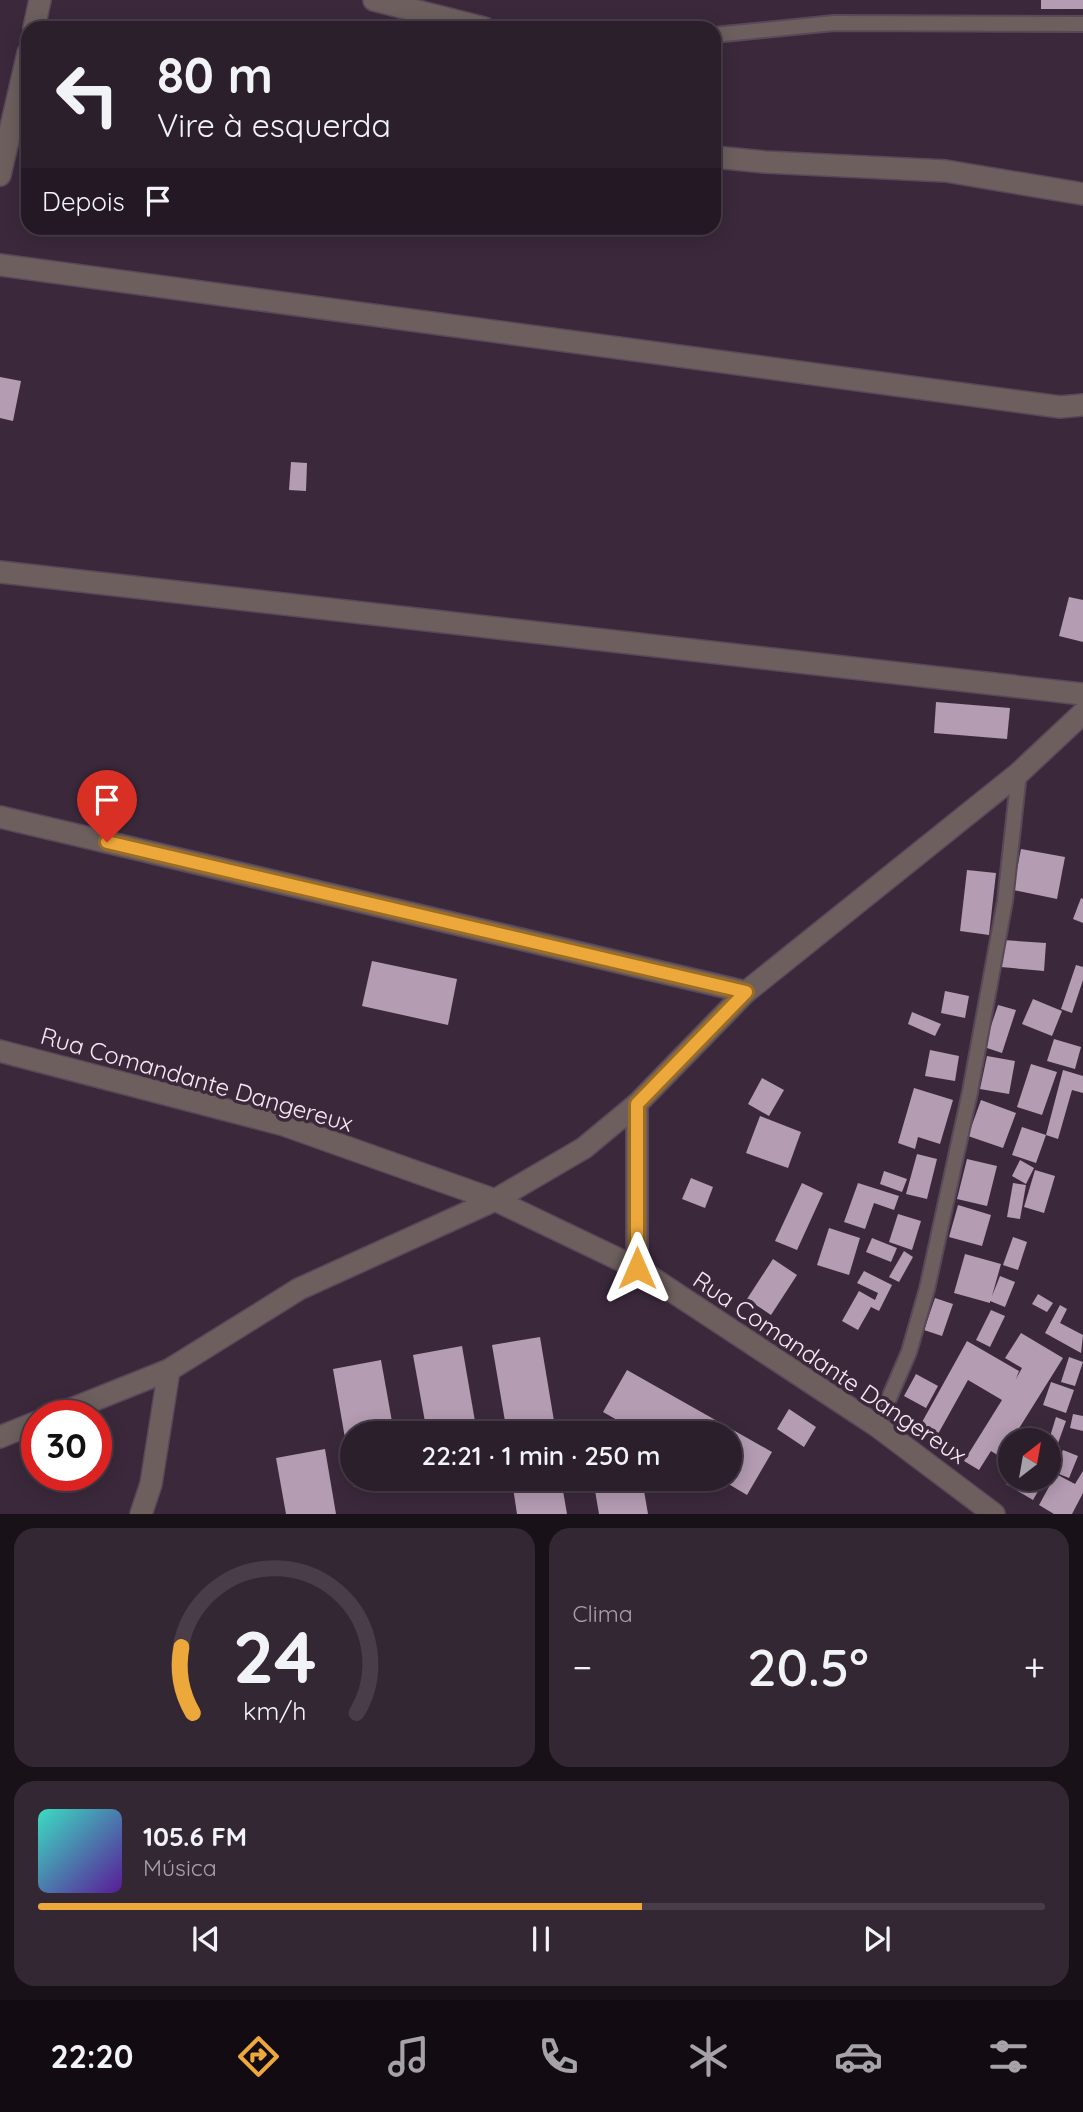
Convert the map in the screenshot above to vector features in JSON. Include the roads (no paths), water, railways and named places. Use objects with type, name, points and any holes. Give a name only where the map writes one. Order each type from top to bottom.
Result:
[{"type":"street","points":[[36,21],[40,0]]},
{"type":"street","points":[[374,0],[456,21]]},
{"type":"street","points":[[0,175],[21,84]]},
{"type":"street","points":[[721,158],[946,171],[1083,194]]},
{"type":"street","points":[[0,265],[1060,407],[1083,405]]},
{"type":"street","points":[[0,572],[1083,694]]},
{"type":"street","points":[[94,1400],[169,1370],[299,1289],[495,1200],[584,1148],[637,1104],[746,992],[1019,773],[1083,713]]},
{"type":"street","points":[[0,817],[746,992]]},
{"type":"street","name":"Rua Comandante Dangereux","points":[[0,1051],[284,1125],[495,1200],[637,1268],[877,1426],[993,1514]]},
{"type":"street","points":[[637,1104],[637,1268]]},
{"type":"street","points":[[141,1514],[150,1484],[169,1370]]},
{"type":"street","points":[[0,1437],[21,1428]]},
{"type":"lane","points":[[721,34],[834,23],[1083,24]]},
{"type":"lane","points":[[877,1426],[909,1352],[933,1263],[970,1092],[1005,901],[1019,773]]}]
